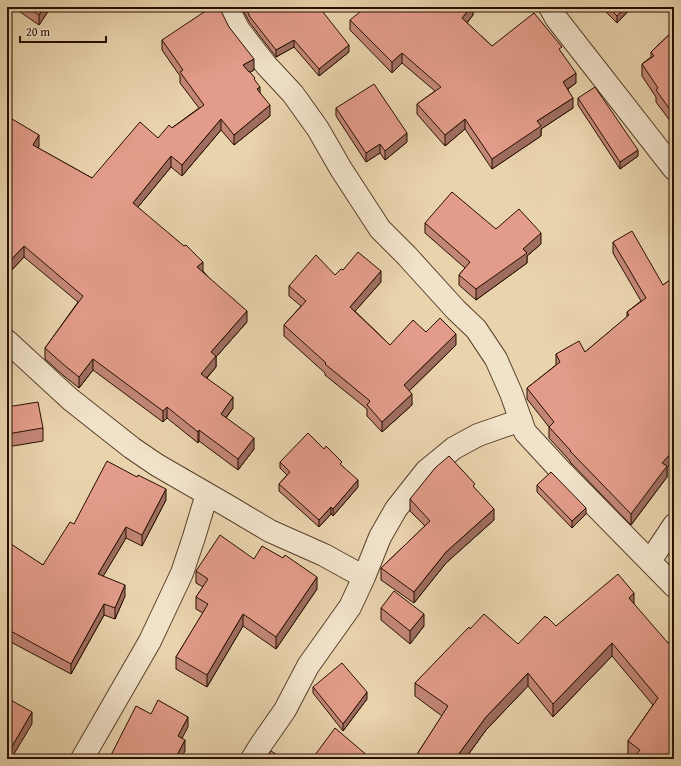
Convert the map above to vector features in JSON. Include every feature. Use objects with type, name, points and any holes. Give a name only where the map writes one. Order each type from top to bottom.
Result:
[{"type":"street","points":[[227,7],[239,30],[266,65],[293,94],[318,129],[341,169],[380,229],[407,256],[456,310],[476,329],[496,359],[511,393],[525,432],[561,471],[674,586]]},
{"type":"street","points":[[550,7],[561,24],[674,169]]},
{"type":"street","points":[[7,341],[70,399],[132,448],[157,465],[270,531],[324,555],[364,577]]},
{"type":"street","points":[[252,759],[285,710],[308,666],[350,607],[380,537],[396,509],[426,471],[454,448],[478,435],[520,420]]},
{"type":"street","points":[[82,759],[150,641],[182,573],[207,494]]},
{"type":"street","points":[[650,561],[674,525]]},
{"type":"building","points":[[27,7],[44,7],[39,15]]},
{"type":"building","points":[[214,7],[219,7],[229,27],[254,59],[243,65],[255,78],[254,79],[260,87],[257,89],[270,105],[234,135],[221,119],[182,165],[171,156],[133,203],[184,246],[186,245],[203,262],[197,267],[247,311],[211,352],[216,356],[201,374],[233,397],[221,414],[254,438],[238,459],[199,430],[198,432],[167,407],[163,411],[93,359],[79,377],[64,365],[45,348],[83,296],[24,246],[7,264],[7,116],[39,135],[33,145],[92,178],[140,122],[158,138],[169,125],[172,128],[204,105],[180,72],[183,70],[162,40],[210,8],[211,9]]},
{"type":"building","points":[[245,7],[319,7],[349,45],[319,69],[294,40],[276,50],[250,17]]},
{"type":"building","points":[[366,7],[471,7],[462,18],[492,46],[534,13],[562,47],[559,49],[576,73],[563,82],[573,98],[537,121],[541,126],[492,159],[465,119],[445,135],[417,104],[441,87],[402,53],[392,62],[350,20]]},
{"type":"building","points":[[608,7],[626,7],[617,16]]},
{"type":"building","points":[[674,30],[674,115],[656,90],[658,88],[642,64],[654,56],[651,52]]},
{"type":"building","points":[[374,84],[407,133],[385,151],[380,144],[366,153],[336,108]]},
{"type":"building","points":[[595,87],[638,150],[620,162],[578,98]]},
{"type":"building","points":[[452,192],[496,229],[519,209],[541,233],[523,249],[527,253],[476,289],[459,275],[470,262],[425,223]]},
{"type":"building","points":[[632,231],[663,285],[674,277],[674,450],[662,463],[667,466],[631,514],[549,427],[554,422],[527,388],[560,362],[556,354],[579,341],[585,352],[629,315],[627,312],[646,298],[613,242]]},
{"type":"building","points":[[358,252],[381,271],[350,307],[390,345],[413,320],[426,332],[440,318],[456,334],[404,385],[412,394],[382,422],[367,405],[370,401],[325,364],[326,363],[284,325],[306,301],[289,286],[316,255],[335,275],[341,269],[343,270]]},
{"type":"building","points":[[38,402],[43,428],[7,434],[7,407]]},
{"type":"building","points":[[308,433],[324,449],[326,446],[342,462],[340,464],[358,480],[333,509],[331,507],[319,520],[279,484],[290,472],[280,462]]},
{"type":"building","points":[[449,456],[475,484],[473,486],[494,509],[446,552],[414,592],[381,568],[430,521],[410,499],[435,468]]},
{"type":"building","points":[[107,461],[137,477],[138,475],[166,489],[142,535],[126,527],[98,574],[125,585],[115,608],[104,604],[71,664],[7,629],[7,544],[8,542],[43,565],[70,522],[74,524]]},
{"type":"building","points":[[551,472],[586,508],[572,521],[537,485]]},
{"type":"building","points":[[220,535],[254,559],[262,546],[283,558],[285,555],[317,577],[276,637],[243,614],[207,675],[176,657],[208,604],[196,597],[208,579],[196,571]]},
{"type":"building","points":[[618,574],[634,593],[629,598],[668,643],[674,637],[674,759],[632,759],[640,750],[628,741],[658,698],[612,643],[553,704],[528,673],[486,717],[455,759],[414,759],[448,706],[415,683],[469,627],[470,629],[484,614],[518,644],[545,616],[556,626]]},
{"type":"building","points":[[394,591],[424,614],[410,631],[381,608]]},
{"type":"building","points":[[342,663],[367,692],[343,724],[313,687]]},
{"type":"building","points":[[7,698],[32,712],[7,755]]},
{"type":"building","points":[[158,700],[188,717],[178,736],[185,740],[175,759],[109,759],[136,706],[151,714]]},
{"type":"building","points":[[335,728],[369,757],[368,759],[312,759]]},
{"type":"building","points":[[271,751],[284,759],[266,759]]}]
